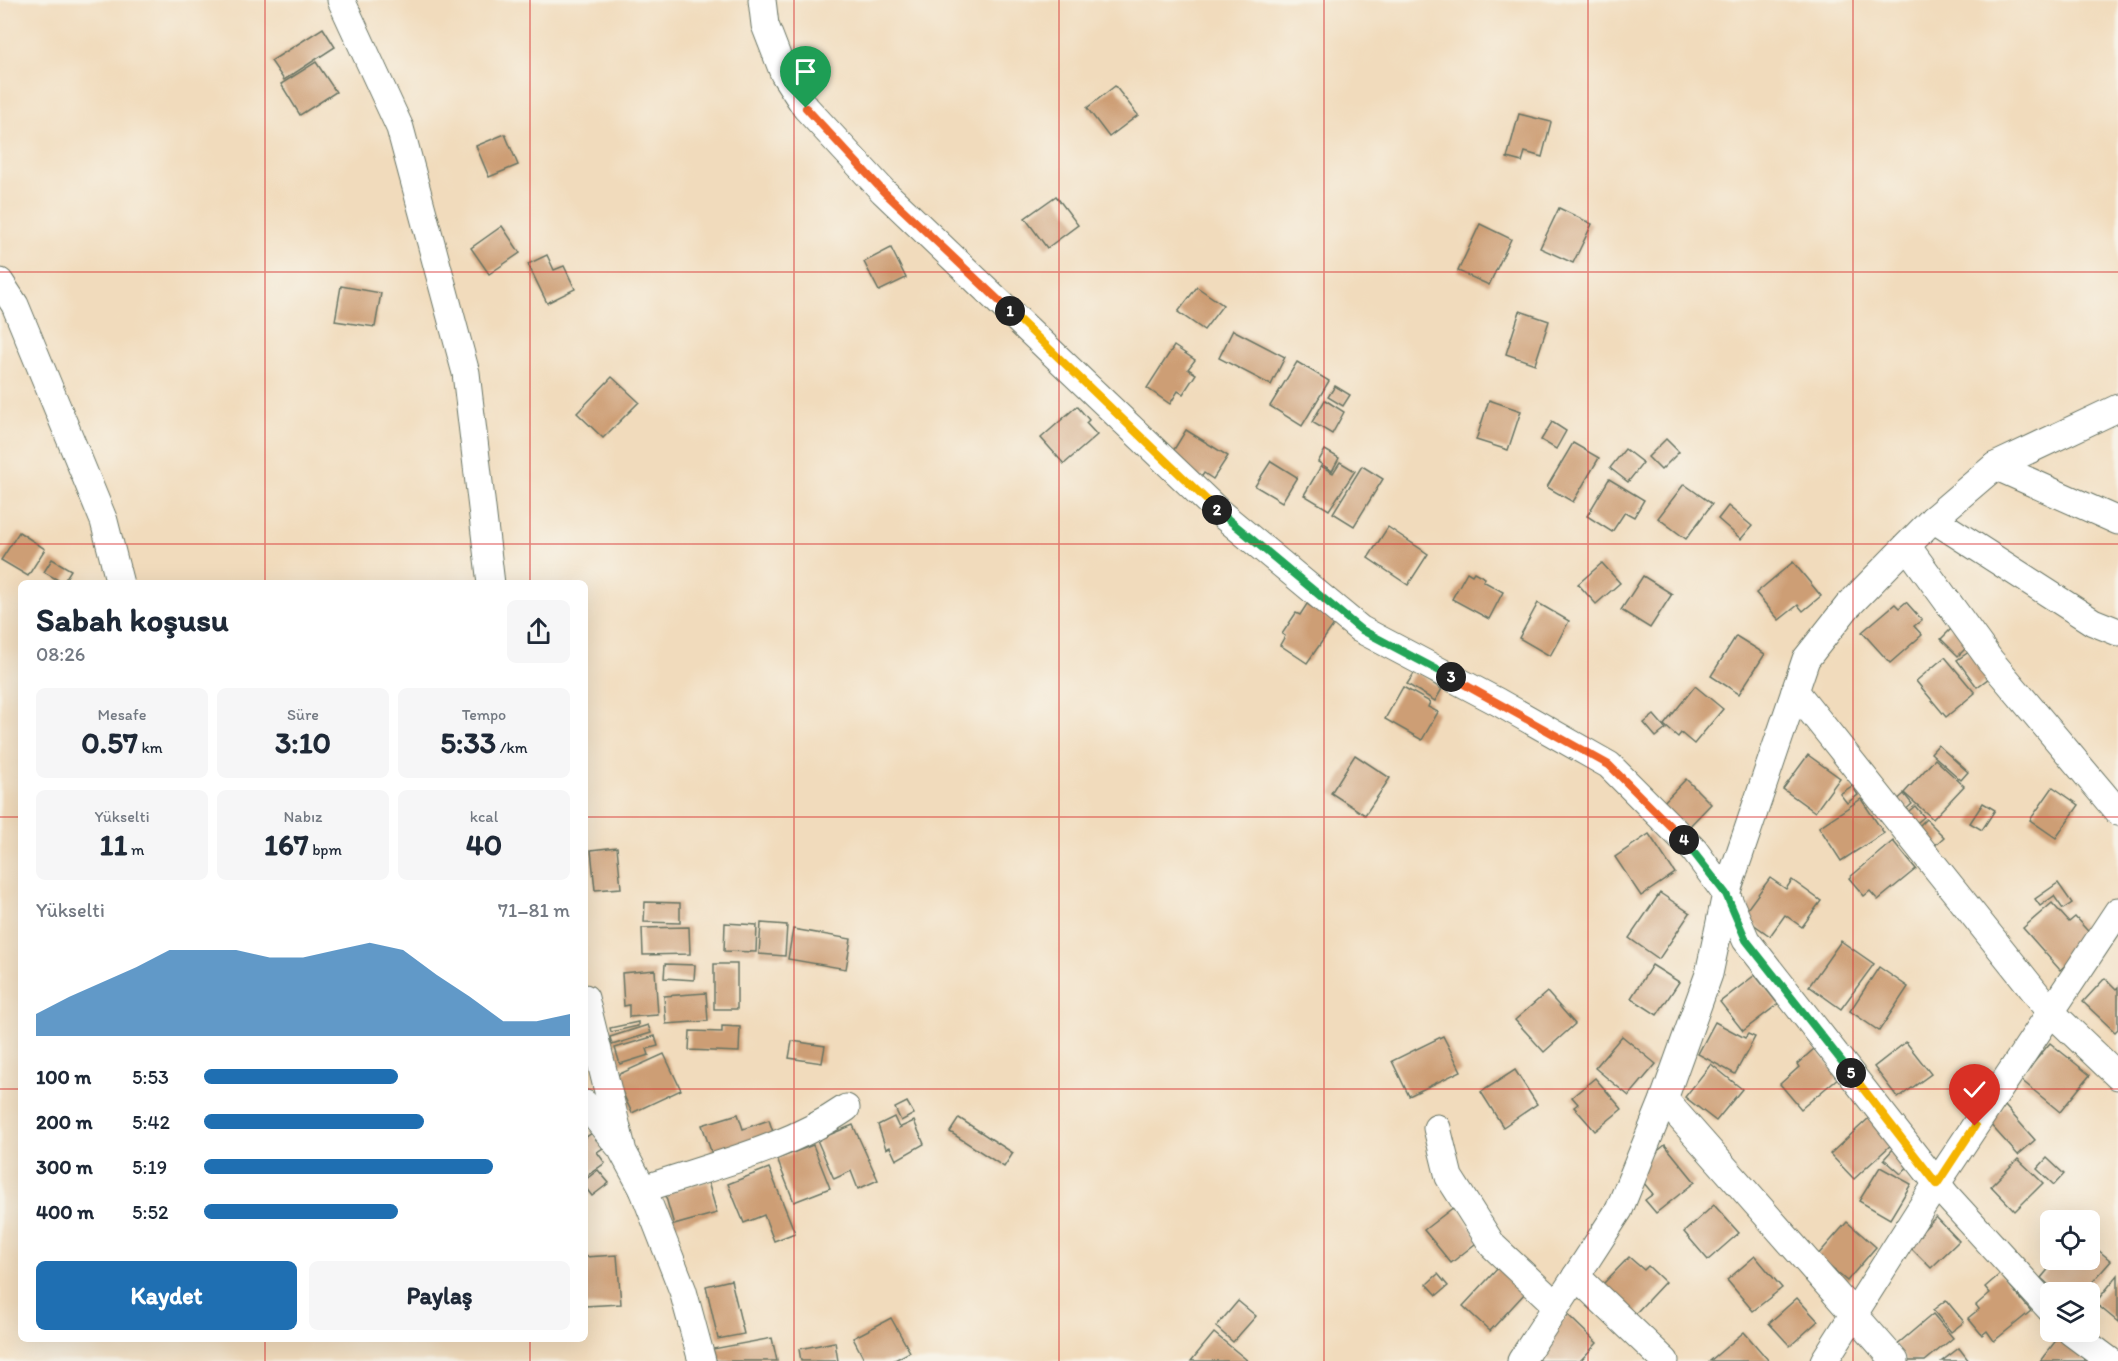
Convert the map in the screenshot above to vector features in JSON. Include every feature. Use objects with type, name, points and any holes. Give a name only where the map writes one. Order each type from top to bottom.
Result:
[{"type":"street","points":[[341,0],[400,128],[466,373],[491,580]]},
{"type":"street","points":[[762,0],[765,25],[784,74],[806,108],[883,191],[1220,513],[1360,629],[1498,702],[1609,765],[1694,850],[1726,894],[1746,940],[1937,1184],[2040,1298]]},
{"type":"street","points":[[0,282],[15,305],[104,521],[119,580]]},
{"type":"street","points":[[1521,1361],[1619,1210],[1664,1099],[1709,974],[1726,894],[1806,659],[1847,607],[1933,519],[1995,466],[2118,408]]},
{"type":"street","points":[[1995,466],[2118,521]]},
{"type":"street","points":[[1933,519],[2093,622],[2118,632]]},
{"type":"street","points":[[1907,546],[1990,660],[2118,812]]},
{"type":"street","points":[[1795,691],[2051,1012],[2118,1076]]},
{"type":"street","points":[[1824,1361],[1937,1184],[2118,911]]},
{"type":"street","points":[[588,1010],[623,1152]]},
{"type":"street","points":[[1664,1099],[1894,1361]]},
{"type":"street","points":[[588,1108],[623,1152],[643,1189],[683,1291],[702,1361]]},
{"type":"street","points":[[643,1189],[766,1148],[832,1118],[846,1108]]},
{"type":"street","points":[[1437,1128],[1449,1177],[1493,1246],[1556,1305]]},
{"type":"street","points":[[1576,1276],[1665,1361]]},
{"type":"street","points":[[2084,1342],[2110,1361]]},
{"type":"building","points":[[323,28],[335,47],[284,80],[271,61]]},
{"type":"building","points":[[316,62],[336,92],[300,115],[281,84]]},
{"type":"building","points":[[1115,86],[1138,115],[1109,137],[1087,108]]},
{"type":"building","points":[[1519,114],[1551,122],[1542,157],[1525,152],[1522,162],[1507,158]]},
{"type":"building","points":[[505,134],[518,165],[489,177],[476,146]]},
{"type":"building","points":[[1056,196],[1078,225],[1047,248],[1025,218]]},
{"type":"building","points":[[1559,208],[1592,224],[1573,263],[1540,248]]},
{"type":"building","points":[[1480,224],[1511,239],[1489,285],[1458,271]]},
{"type":"building","points":[[502,226],[520,253],[489,274],[471,248]]},
{"type":"building","points":[[891,248],[906,278],[879,291],[864,262]]},
{"type":"building","points":[[547,255],[554,270],[564,266],[575,289],[547,303],[528,264]]},
{"type":"building","points":[[341,286],[381,293],[375,327],[335,321]]},
{"type":"building","points":[[1197,287],[1223,305],[1204,330],[1178,312]]},
{"type":"building","points":[[1520,311],[1549,321],[1535,364],[1506,354]]},
{"type":"building","points":[[1233,330],[1285,357],[1271,385],[1219,358]]},
{"type":"building","points":[[1174,346],[1195,360],[1188,369],[1196,374],[1183,394],[1178,391],[1170,404],[1147,388]]},
{"type":"building","points":[[1297,362],[1329,381],[1302,426],[1270,406]]},
{"type":"building","points":[[612,377],[639,402],[603,438],[577,413]]},
{"type":"building","points":[[1335,386],[1350,395],[1343,406],[1328,397]]},
{"type":"building","points":[[1325,400],[1344,412],[1332,434],[1312,422]]},
{"type":"building","points":[[1489,400],[1521,411],[1508,450],[1476,440]]},
{"type":"building","points":[[1077,406],[1089,420],[1086,423],[1097,435],[1064,464],[1041,438]]},
{"type":"building","points":[[1552,422],[1566,431],[1556,449],[1541,440]]},
{"type":"building","points":[[1186,430],[1228,456],[1213,479],[1204,473],[1199,481],[1167,461]]},
{"type":"building","points":[[1666,439],[1679,452],[1661,470],[1648,457]]},
{"type":"building","points":[[1573,443],[1599,458],[1573,502],[1547,487]]},
{"type":"building","points":[[1625,449],[1643,463],[1628,482],[1610,468]]},
{"type":"building","points":[[1325,450],[1339,458],[1332,471],[1318,462]]},
{"type":"building","points":[[1271,461],[1297,477],[1282,502],[1255,486]]},
{"type":"building","points":[[1340,462],[1355,471],[1329,510],[1304,495],[1321,466],[1333,473]]},
{"type":"building","points":[[1362,466],[1383,479],[1354,526],[1333,513]]},
{"type":"building","points":[[1609,479],[1644,500],[1634,517],[1625,512],[1612,532],[1587,516]]},
{"type":"building","points":[[1684,484],[1712,504],[1686,539],[1658,518]]},
{"type":"building","points":[[1728,506],[1752,526],[1741,539],[1718,519]]},
{"type":"building","points":[[1388,527],[1428,554],[1408,585],[1368,558]]},
{"type":"building","points":[[19,532],[45,549],[28,576],[1,560]]},
{"type":"building","points":[[52,559],[71,570],[65,580],[58,580],[44,572]]},
{"type":"building","points":[[1793,562],[1821,596],[1803,611],[1798,605],[1779,620],[1756,593]]},
{"type":"building","points":[[1602,563],[1620,583],[1596,604],[1578,584]]},
{"type":"building","points":[[1467,572],[1472,575],[1474,572],[1485,578],[1483,581],[1503,592],[1489,619],[1452,599]]},
{"type":"building","points":[[1643,576],[1672,594],[1650,628],[1621,610]]},
{"type":"building","points":[[1906,602],[1922,620],[1914,626],[1922,635],[1890,663],[1862,632],[1895,604],[1899,608]]},
{"type":"building","points":[[1538,603],[1569,621],[1550,656],[1519,638]]},
{"type":"building","points":[[1307,604],[1335,623],[1307,663],[1280,645],[1285,636],[1282,634],[1296,613],[1300,615]]},
{"type":"building","points":[[1954,626],[1971,643],[1958,656],[1941,639]]},
{"type":"building","points":[[1736,636],[1765,654],[1739,694],[1711,676]]},
{"type":"building","points":[[1969,652],[1989,678],[1977,687],[1957,660]]},
{"type":"building","points":[[1945,657],[1975,693],[1946,717],[1916,681]]},
{"type":"building","points":[[1415,672],[1442,689],[1435,701],[1407,684]]},
{"type":"building","points":[[1695,686],[1723,709],[1694,744],[1681,733],[1678,737],[1664,725]]},
{"type":"building","points":[[1403,687],[1430,702],[1428,707],[1438,712],[1422,740],[1385,719]]},
{"type":"building","points":[[1654,715],[1666,729],[1656,737],[1644,723]]},
{"type":"building","points":[[1938,745],[1968,772],[1961,780],[1931,753]]},
{"type":"building","points":[[1355,755],[1390,778],[1365,815],[1331,793]]},
{"type":"building","points":[[1808,755],[1840,778],[1815,812],[1783,789]]},
{"type":"building","points":[[1935,759],[1964,786],[1933,819],[1904,793]]},
{"type":"building","points":[[1686,779],[1711,804],[1685,831],[1660,806]]},
{"type":"building","points":[[1852,786],[1858,795],[1847,803],[1840,794]]},
{"type":"building","points":[[2053,787],[2079,805],[2056,838],[2030,820]]},
{"type":"building","points":[[1904,794],[1912,804],[1903,812],[1895,802]]},
{"type":"building","points":[[1861,799],[1884,833],[1841,861],[1819,827]]},
{"type":"building","points":[[1983,803],[1995,810],[1982,830],[1970,823]]},
{"type":"building","points":[[1915,806],[1924,817],[1912,827],[1903,816]]},
{"type":"building","points":[[1926,819],[1944,837],[1931,849],[1914,831]]},
{"type":"building","points":[[1649,834],[1675,873],[1641,896],[1615,857]]},
{"type":"building","points":[[1893,841],[1916,869],[1878,900],[1870,891],[1864,896],[1849,878]]},
{"type":"building","points":[[617,847],[621,888],[595,890],[591,850]]},
{"type":"building","points":[[1770,878],[1786,889],[1792,880],[1821,901],[1802,927],[1785,915],[1770,936],[1742,916]]},
{"type":"building","points":[[2058,883],[2072,903],[2063,909],[2054,896],[2040,906],[2035,899]]},
{"type":"building","points":[[1660,893],[1690,913],[1659,959],[1629,938]]},
{"type":"building","points":[[645,902],[680,903],[680,923],[644,922]]},
{"type":"building","points":[[2052,903],[2069,922],[2075,917],[2095,939],[2060,970],[2023,928]]},
{"type":"building","points":[[725,923],[757,925],[756,952],[724,951]]},
{"type":"building","points":[[761,923],[787,925],[785,956],[759,954]]},
{"type":"building","points":[[689,927],[690,954],[643,955],[642,928]]},
{"type":"building","points":[[793,929],[851,939],[846,969],[788,959]]},
{"type":"building","points":[[1841,941],[1874,964],[1841,1009],[1809,986]]},
{"type":"building","points":[[665,964],[695,965],[694,980],[664,978]]},
{"type":"building","points":[[714,964],[737,964],[737,1009],[714,1009]]},
{"type":"building","points":[[1652,965],[1679,982],[1657,1015],[1631,998]]},
{"type":"building","points":[[1879,967],[1908,987],[1879,1031],[1850,1011]]},
{"type":"building","points":[[655,970],[658,1015],[629,1017],[629,1005],[624,1006],[622,973]]},
{"type":"building","points":[[1755,975],[1778,1004],[1743,1031],[1720,1002]]},
{"type":"building","points":[[2105,978],[2116,989],[2118,987],[2118,1029],[2115,1032],[2083,1002]]},
{"type":"building","points":[[1547,992],[1575,1024],[1544,1052],[1515,1020]]},
{"type":"building","points":[[706,993],[708,1021],[666,1024],[664,996]]},
{"type":"building","points":[[638,1022],[638,1026],[611,1032],[610,1028]]},
{"type":"building","points":[[1715,1022],[1745,1038],[1748,1034],[1755,1037],[1735,1074],[1698,1054]]},
{"type":"building","points":[[648,1025],[651,1033],[612,1045],[610,1037]]},
{"type":"building","points":[[722,1026],[740,1027],[739,1052],[689,1050],[690,1031],[722,1032]]},
{"type":"building","points":[[655,1036],[658,1046],[647,1049],[649,1055],[620,1064],[615,1048]]},
{"type":"building","points":[[1443,1036],[1461,1071],[1409,1096],[1392,1061]]},
{"type":"building","points":[[1622,1036],[1656,1064],[1629,1096],[1595,1068]]},
{"type":"building","points":[[792,1041],[825,1046],[822,1063],[789,1058]]},
{"type":"building","points":[[1906,1042],[1931,1074],[1898,1098],[1874,1067]]},
{"type":"building","points":[[2050,1043],[2090,1075],[2060,1112],[2020,1079]]},
{"type":"building","points":[[1814,1049],[1839,1077],[1801,1109],[1780,1084]]},
{"type":"building","points":[[664,1054],[681,1090],[632,1113],[615,1076]]},
{"type":"building","points":[[1711,1064],[1742,1089],[1716,1121],[1685,1097]]},
{"type":"building","points":[[1515,1070],[1537,1104],[1503,1127],[1481,1092]]},
{"type":"building","points":[[1595,1078],[1622,1109],[1595,1131],[1574,1107],[1578,1104],[1572,1097]]},
{"type":"building","points":[[907,1102],[914,1114],[901,1121],[895,1108]]},
{"type":"building","points":[[2005,1106],[2035,1140],[2018,1155],[1988,1122]]},
{"type":"building","points":[[738,1114],[743,1129],[769,1120],[775,1138],[713,1157],[702,1125]]},
{"type":"building","points":[[894,1117],[899,1128],[914,1121],[924,1144],[896,1160],[890,1147],[886,1149],[878,1125]]},
{"type":"building","points":[[959,1118],[1013,1153],[1004,1167],[950,1132]]},
{"type":"building","points":[[1869,1118],[1893,1143],[1854,1179],[1830,1154]]},
{"type":"building","points":[[853,1125],[878,1180],[858,1189],[851,1171],[834,1179],[817,1140]]},
{"type":"building","points":[[592,1133],[603,1148],[597,1152],[605,1163],[588,1175],[588,1136]]},
{"type":"building","points":[[813,1145],[830,1188],[794,1202],[777,1159]]},
{"type":"building","points":[[1665,1145],[1695,1182],[1656,1213],[1645,1200],[1653,1194],[1639,1177],[1643,1163]]},
{"type":"building","points":[[1894,1148],[1911,1163],[1901,1174],[1884,1159]]},
{"type":"building","points":[[2047,1158],[2064,1174],[2054,1185],[2037,1169]]},
{"type":"building","points":[[2018,1159],[2043,1183],[2015,1211],[1991,1186]]},
{"type":"building","points":[[1880,1167],[1911,1184],[1890,1219],[1859,1201]]},
{"type":"building","points":[[769,1168],[795,1233],[774,1241],[764,1215],[744,1223],[728,1184]]},
{"type":"building","points":[[598,1170],[609,1183],[592,1196],[588,1191],[588,1178]]},
{"type":"building","points":[[708,1182],[717,1213],[674,1225],[665,1194]]},
{"type":"building","points":[[1714,1205],[1739,1233],[1708,1260],[1684,1232]]},
{"type":"building","points":[[1454,1207],[1480,1240],[1451,1263],[1424,1230]]},
{"type":"building","points":[[1936,1217],[1959,1241],[1931,1268],[1908,1245]]},
{"type":"building","points":[[1847,1222],[1876,1247],[1847,1281],[1817,1256]]},
{"type":"building","points":[[2100,1252],[2111,1261],[2093,1282],[2046,1282],[2041,1278],[2048,1270],[2100,1270]]},
{"type":"building","points":[[617,1255],[621,1304],[588,1306],[588,1257]]},
{"type":"building","points":[[1755,1256],[1782,1288],[1753,1311],[1727,1280]]},
{"type":"building","points":[[1629,1257],[1644,1270],[1648,1266],[1665,1282],[1635,1314],[1603,1284]]},
{"type":"building","points":[[1499,1267],[1526,1292],[1490,1331],[1463,1306]]},
{"type":"building","points":[[1438,1274],[1448,1286],[1437,1295],[1427,1284]]},
{"type":"building","points":[[2000,1274],[2031,1311],[1994,1341],[1987,1331],[1982,1335],[1968,1318],[1979,1309],[1976,1305],[1990,1293],[1985,1287]]},
{"type":"building","points":[[2118,1275],[2118,1322],[2100,1307],[2100,1297]]},
{"type":"building","points":[[731,1280],[744,1334],[718,1339],[706,1286]]},
{"type":"building","points":[[1797,1298],[1818,1321],[1790,1346],[1769,1323]]},
{"type":"building","points":[[1946,1300],[1964,1322],[1951,1332],[1933,1310]]},
{"type":"building","points":[[1238,1301],[1256,1316],[1233,1342],[1216,1327]]},
{"type":"building","points":[[1933,1314],[1953,1338],[1925,1361],[1907,1361],[1895,1346]]},
{"type":"building","points":[[1568,1315],[1597,1343],[1580,1361],[1540,1361],[1531,1353]]},
{"type":"building","points":[[891,1318],[910,1352],[893,1361],[865,1361],[853,1338]]},
{"type":"building","points":[[1744,1332],[1769,1361],[1710,1361]]},
{"type":"building","points":[[1214,1333],[1248,1361],[1191,1361]]},
{"type":"building","points":[[772,1338],[777,1361],[716,1361],[713,1349]]},
{"type":"building","points":[[835,1342],[838,1361],[801,1361],[799,1349]]},
{"type":"building","points":[[2055,1342],[2063,1342],[2087,1361],[2040,1361]]},
{"type":"building","points":[[1959,1348],[1969,1361],[1942,1361]]},
{"type":"route","points":[[806,108],[883,191],[1220,513],[1360,629],[1498,702],[1609,765],[1694,850],[1726,894],[1746,940],[1937,1184],[1975,1126]]}]
